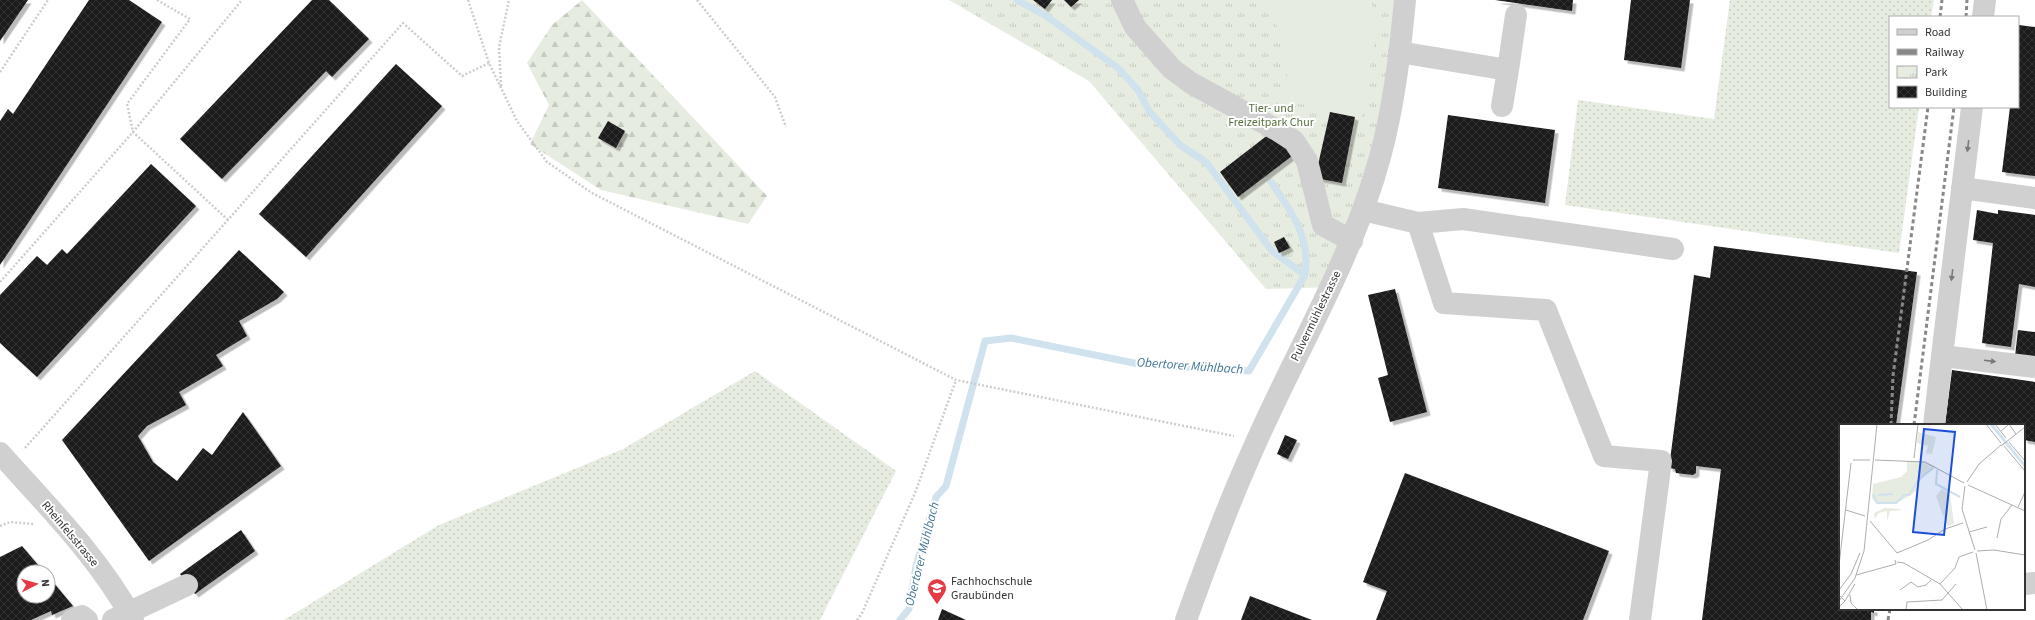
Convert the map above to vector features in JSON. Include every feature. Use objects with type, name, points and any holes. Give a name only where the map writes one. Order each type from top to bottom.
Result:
[{"type":"street","points":[[1122,0],[1135,27],[1172,69],[1191,83],[1294,141],[1306,161],[1323,225],[1352,241]]},
{"type":"street","name":"Pulvermühlestrasse","points":[[1186,620],[1249,456],[1352,241],[1363,210],[1380,158],[1392,107],[1405,0]]},
{"type":"street","points":[[1983,16],[1986,0]]},
{"type":"street","points":[[1502,106],[1516,15]]},
{"type":"street","points":[[1399,52],[1508,70]]},
{"type":"street","points":[[1934,424],[1972,108]]},
{"type":"street","points":[[1962,188],[2035,198]]},
{"type":"street","points":[[1363,210],[1418,224],[1463,219],[1673,249]]},
{"type":"street","points":[[1418,224],[1444,303],[1546,310],[1604,456],[1660,462],[1640,620]]},
{"type":"street","points":[[1942,356],[2035,367]]},
{"type":"street","name":"Rheinfelsstrasse","points":[[5,459],[90,556],[125,617]]},
{"type":"street","points":[[2025,584],[2035,583]]},
{"type":"street","points":[[125,617],[187,585]]},
{"type":"street","points":[[72,620],[82,616],[87,620]]},
{"type":"path","points":[[0,72],[48,0]]},
{"type":"path","points":[[157,0],[190,19],[127,104],[133,132],[228,220]]},
{"type":"path","points":[[0,282],[133,132],[242,0]]},
{"type":"path","points":[[468,0],[488,63],[518,121],[547,162],[592,193],[957,380],[1237,437]]},
{"type":"path","points":[[501,88],[500,47],[509,0]]},
{"type":"path","points":[[696,0],[775,97],[786,127]]},
{"type":"path","points":[[5,459],[228,220],[403,23],[462,76],[488,63]]},
{"type":"path","points":[[857,620],[862,613],[915,493],[957,380]]},
{"type":"path","points":[[0,526],[10,522],[36,525]]},
{"type":"green space","points":[[582,0],[767,196],[748,224],[601,190],[530,144],[549,105],[527,63],[552,25]]},
{"type":"green space","name":"Tier- und Freizeitpark Chur","points":[[949,0],[1404,0],[1393,100],[1331,287],[1266,289],[1089,81]]},
{"type":"green space","points":[[1272,0],[1315,0],[1318,3],[1322,0],[1368,0],[1379,16],[1361,119],[1282,99],[1279,79],[1287,77],[1279,27],[1277,27]]},
{"type":"green space","points":[[1730,0],[1934,0],[1931,16],[1889,16],[1889,108],[1919,108],[1899,253],[1565,205],[1578,100],[1714,119]]},
{"type":"green space","points":[[755,371],[896,471],[820,620],[284,620],[439,525],[623,449]]},
{"type":"building","points":[[0,0],[28,0],[0,41]]},
{"type":"building","points":[[89,0],[129,0],[162,22],[0,265],[0,121],[8,109],[13,114]]},
{"type":"building","points":[[312,0],[329,0],[369,39],[332,77],[326,71],[222,179],[180,139]]},
{"type":"building","points":[[1033,0],[1052,0],[1045,9]]},
{"type":"building","points":[[1064,0],[1079,0],[1071,7]]},
{"type":"building","points":[[1495,0],[1573,0],[1572,11]]},
{"type":"building","points":[[1631,0],[1690,0],[1681,68],[1624,60]]},
{"type":"building","points":[[2019,25],[2035,27],[2035,176],[2002,172],[2010,108],[2019,108]]},
{"type":"building","points":[[396,64],[442,106],[306,257],[259,214]]},
{"type":"building","points":[[1330,112],[1355,117],[1342,183],[1315,178]]},
{"type":"building","points":[[1448,115],[1555,130],[1545,203],[1438,188]]},
{"type":"building","points":[[608,121],[625,131],[616,148],[598,138]]},
{"type":"building","points":[[1273,131],[1292,156],[1238,197],[1220,172]]},
{"type":"building","points":[[151,164],[196,206],[37,377],[0,343],[0,295],[37,256],[47,265],[62,249],[67,254]]},
{"type":"building","points":[[1977,210],[1998,214],[1998,210],[2035,215],[2035,287],[2019,284],[2011,347],[1982,343],[1993,243],[1973,240]]},
{"type":"building","points":[[1284,237],[1290,248],[1279,253],[1274,242]]},
{"type":"building","points":[[1714,246],[1917,272],[1896,424],[1839,424],[1839,610],[1874,610],[1874,613],[1871,612],[1871,620],[1702,620],[1721,469],[1696,466],[1696,473],[1693,475],[1676,473],[1675,469],[1669,468],[1694,275],[1710,278]]},
{"type":"building","points":[[239,250],[284,292],[277,299],[239,321],[247,336],[216,355],[223,366],[179,392],[186,405],[147,426],[138,436],[153,462],[177,481],[203,448],[212,455],[243,412],[281,466],[149,561],[62,440]]},
{"type":"building","points":[[1395,289],[1427,412],[1390,422],[1378,378],[1388,375],[1368,295]]},
{"type":"building","points":[[2018,330],[2035,332],[2035,359],[2015,356]]},
{"type":"building","points":[[1952,370],[2035,382],[2035,442],[2025,440],[2025,424],[1945,424]]},
{"type":"building","points":[[1285,435],[1297,440],[1288,459],[1277,454]]},
{"type":"building","points":[[1405,473],[1609,551],[1583,620],[1376,620],[1387,591],[1363,582]]},
{"type":"building","points":[[241,530],[255,551],[195,594],[180,574]]},
{"type":"building","points":[[22,546],[37,564],[16,564],[16,604],[56,604],[56,586],[73,606],[52,615],[51,611],[31,620],[0,620],[0,557]]},
{"type":"building","points":[[1250,596],[1312,620],[1241,620]]},
{"type":"building","points":[[942,609],[966,620],[938,620]]},
{"type":"waterway","name":"Obertorer Mühlbach","points":[[900,620],[909,609],[916,566],[936,497],[946,486],[985,341],[1011,338],[1139,364],[1249,371],[1305,275],[1272,251],[1206,162],[1180,145],[1149,111],[1138,90],[1118,68],[1046,16],[1017,0]]},
{"type":"waterway","points":[[1271,182],[1286,203],[1298,225],[1305,249],[1305,275]]},
{"type":"railway","points":[[1940,16],[1942,0]]},
{"type":"railway","points":[[1966,16],[1967,0]]},
{"type":"railway","points":[[1891,424],[1893,376],[1928,108]]},
{"type":"railway","points":[[1914,424],[1954,108]]},
{"type":"railway","points":[[1888,620],[1890,610]]},
{"type":"place","name":"Fachhochschule Graubünden","points":[[937,605]]}]
